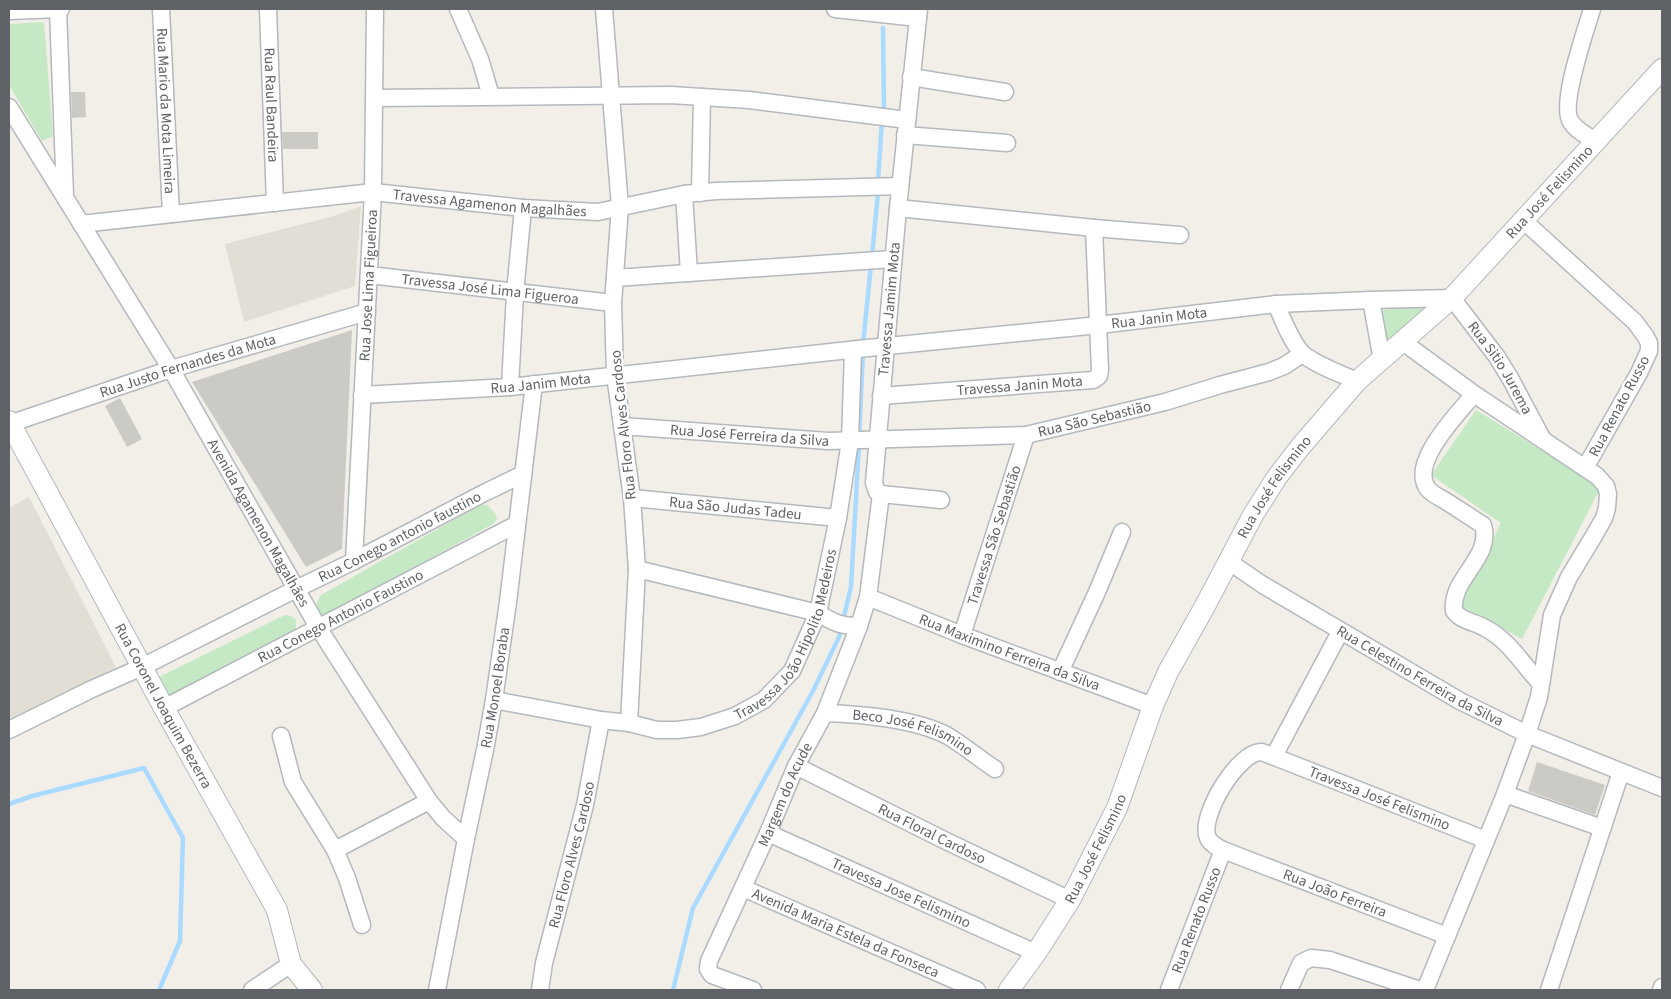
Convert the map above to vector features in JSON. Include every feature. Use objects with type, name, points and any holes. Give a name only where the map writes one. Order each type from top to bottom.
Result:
[{"type":"street","points":[[9,11],[59,9]]},
{"type":"street","name":"Avenida Agamenon Magalhães","points":[[59,9],[65,198]]},
{"type":"street","name":"Rua Mario da Mota Limeira","points":[[161,9],[171,214]]},
{"type":"street","name":"Rua Raul Bandeira","points":[[268,9],[275,203]]},
{"type":"street","name":"Rua Jose Lima Figueiroa","points":[[354,561],[373,192],[375,9]]},
{"type":"street","points":[[458,9],[480,59],[490,96]]},
{"type":"street","name":"Rua Floro Alves Cardoso","points":[[604,9],[620,207],[612,302],[615,375],[632,498],[637,569],[629,723]]},
{"type":"street","points":[[834,9],[918,14]]},
{"type":"street","points":[[1592,9],[1576,62],[1568,105],[1571,122],[1584,134],[1596,140]]},
{"type":"street","name":"Travessa Jamim Mota","points":[[877,488],[876,440],[918,14]]},
{"type":"street","name":"Rua José Felismino","points":[[1009,990],[1036,954],[1070,900],[1117,808],[1153,706],[1168,672],[1253,515],[1277,477],[1357,381],[1452,298],[1662,69]]},
{"type":"street","points":[[911,77],[1005,92]]},
{"type":"street","points":[[374,98],[611,94],[671,95],[749,100],[1007,142]]},
{"type":"street","points":[[689,273],[692,193],[702,97]]},
{"type":"street","name":"Avenida Agamenon Magalhães","points":[[11,114],[171,369],[318,627],[429,801],[443,818],[466,839]]},
{"type":"street","name":"Travessa Agamenon Magalhães","points":[[81,224],[373,192],[523,208],[598,212],[692,193],[900,186]]},
{"type":"street","points":[[510,386],[515,293],[523,208]]},
{"type":"street","points":[[898,208],[1180,235]]},
{"type":"street","name":"Rua Renato Russo","points":[[1523,220],[1635,322],[1642,329],[1648,343],[1648,351],[1639,373],[1585,468]]},
{"type":"street","name":"Travessa Janin Mota","points":[[881,396],[1093,380],[1099,376],[1099,325],[1094,228]]},
{"type":"street","points":[[615,278],[893,259]]},
{"type":"street","name":"Travessa José Lima Figueroa","points":[[369,275],[515,293],[612,302]]},
{"type":"street","name":"Rua Janin Mota","points":[[860,349],[886,348],[1099,325],[1276,304],[1452,298]]},
{"type":"street","name":"Rua Sitio Jurema","points":[[1452,298],[1497,357],[1543,440]]},
{"type":"street","points":[[1371,300],[1382,360]]},
{"type":"street","points":[[1276,304],[1302,354],[1324,367],[1357,381]]},
{"type":"street","name":"Rua Justo Fernandes da Mota","points":[[9,423],[171,369],[366,312]]},
{"type":"street","name":"Rua Renato Russo","points":[[1403,342],[1474,394],[1597,476],[1606,486],[1608,508],[1604,518],[1569,577],[1552,614],[1539,698],[1528,734]]},
{"type":"street","name":"Rua Janim Mota","points":[[362,395],[534,384],[860,349]]},
{"type":"street","name":"Travessa João Hipolito Medeiros","points":[[629,723],[657,730],[701,727],[735,716],[764,700],[792,671],[818,613],[838,518],[850,441],[860,349]]},
{"type":"street","name":"Rua São Sebastião","points":[[876,440],[1026,435],[1165,402],[1269,372],[1284,366],[1302,354]]},
{"type":"street","name":"Rua Monoel Boraba","points":[[438,990],[494,700],[508,602],[534,384]]},
{"type":"street","points":[[1474,394],[1436,442],[1427,456],[1424,468],[1424,478],[1429,490],[1483,525],[1485,532],[1484,545],[1455,597],[1454,611],[1460,617],[1485,627],[1501,638],[1541,684]]},
{"type":"street","name":"Rua Coronel Joaquim Bezerra","points":[[9,423],[164,708],[277,910],[292,964],[312,990]]},
{"type":"street","name":"Rua José Ferreira da Silva","points":[[622,426],[828,441],[876,440]]},
{"type":"street","name":"Travessa São Sebastião","points":[[962,635],[1026,435]]},
{"type":"street","name":"Rua Conego antonio faustino","points":[[142,667],[354,561],[484,492],[523,474]]},
{"type":"street","points":[[868,596],[877,488],[941,500]]},
{"type":"street","name":"Rua São Judas Tadeu","points":[[632,498],[838,518]]},
{"type":"street","name":"Rua Conego Antonio Faustino","points":[[164,708],[517,524]]},
{"type":"street","points":[[1060,672],[1122,532]]},
{"type":"street","name":"Rua Celestino Ferreira da Silva","points":[[1228,561],[1263,585],[1340,632],[1460,702],[1528,734],[1662,788]]},
{"type":"street","points":[[637,569],[818,613],[848,625]]},
{"type":"street","name":"Rua Maximino Ferreira da Silva","points":[[868,596],[962,635],[1153,706]]},
{"type":"street","name":"Margem do Acude","points":[[753,990],[712,975],[708,969],[709,961],[768,833],[796,766],[825,713],[848,625],[868,596]]},
{"type":"street","points":[[1223,850],[1210,842],[1206,831],[1210,814],[1224,785],[1247,757],[1258,752],[1274,756],[1340,632]]},
{"type":"street","points":[[9,730],[92,689],[142,667]]},
{"type":"street","points":[[494,700],[601,720],[629,723]]},
{"type":"street","name":"Beco José Felismino","points":[[825,713],[856,714],[921,725],[948,736],[995,769]]},
{"type":"street","name":"Rua Floro Alves Cardoso","points":[[540,990],[544,963],[585,805],[601,720]]},
{"type":"street","points":[[1425,990],[1528,734]]},
{"type":"street","points":[[281,736],[293,782],[336,850],[362,924]]},
{"type":"street","name":"Travessa José Felismino","points":[[1274,756],[1486,840]]},
{"type":"street","name":"Rua Floral Cardoso","points":[[796,766],[1070,900]]},
{"type":"street","points":[[1549,990],[1621,772]]},
{"type":"street","points":[[1505,794],[1602,828]]},
{"type":"street","points":[[336,850],[429,801]]},
{"type":"street","name":"Travessa Jose Felismino","points":[[768,833],[1036,954]]},
{"type":"street","name":"Rua Renato Russo","points":[[1168,990],[1223,850]]},
{"type":"street","name":"Rua João Ferreira","points":[[1223,850],[1447,936]]},
{"type":"street","name":"Avenida Maria Estela da Fonseca","points":[[743,888],[977,990]]},
{"type":"street","points":[[1289,990],[1301,963],[1311,958],[1342,963],[1420,990]]},
{"type":"street","points":[[252,990],[292,964]]},
{"type":"shaded area","points":[[361,206],[355,286],[244,322],[225,244],[334,216]]},
{"type":"shaded area","points":[[29,497],[116,667],[9,721],[9,508]]},
{"type":"green space","points":[[44,22],[53,136],[42,141],[9,85],[9,24]]},
{"type":"green space","points":[[1431,306],[1388,351],[1382,310]]},
{"type":"green space","points":[[1476,410],[1601,487],[1522,639],[1460,605],[1501,523],[1431,475]]},
{"type":"green space","points":[[480,505],[487,505],[495,513],[497,519],[493,524],[328,615],[319,616],[315,611],[321,595]]},
{"type":"green space","points":[[285,615],[291,616],[296,620],[296,629],[289,635],[173,701],[156,686],[161,676]]},
{"type":"building","points":[[71,92],[85,92],[86,117],[72,118]]},
{"type":"building","points":[[282,132],[318,132],[318,149],[283,149]]},
{"type":"building","points":[[352,330],[342,549],[306,567],[192,382]]},
{"type":"building","points":[[120,398],[142,439],[127,447],[105,406]]},
{"type":"building","points":[[1537,762],[1605,785],[1595,815],[1528,791]]},
{"type":"waterway","points":[[883,28],[884,110]]},
{"type":"waterway","points":[[878,182],[882,121]]},
{"type":"waterway","points":[[872,256],[878,193]]},
{"type":"waterway","points":[[863,344],[871,265]]},
{"type":"waterway","points":[[859,437],[863,352]]},
{"type":"waterway","points":[[673,990],[693,908],[813,691],[839,637],[851,587],[859,444]]},
{"type":"waterway","points":[[9,804],[32,796],[144,768],[183,838],[180,941],[159,990]]}]
